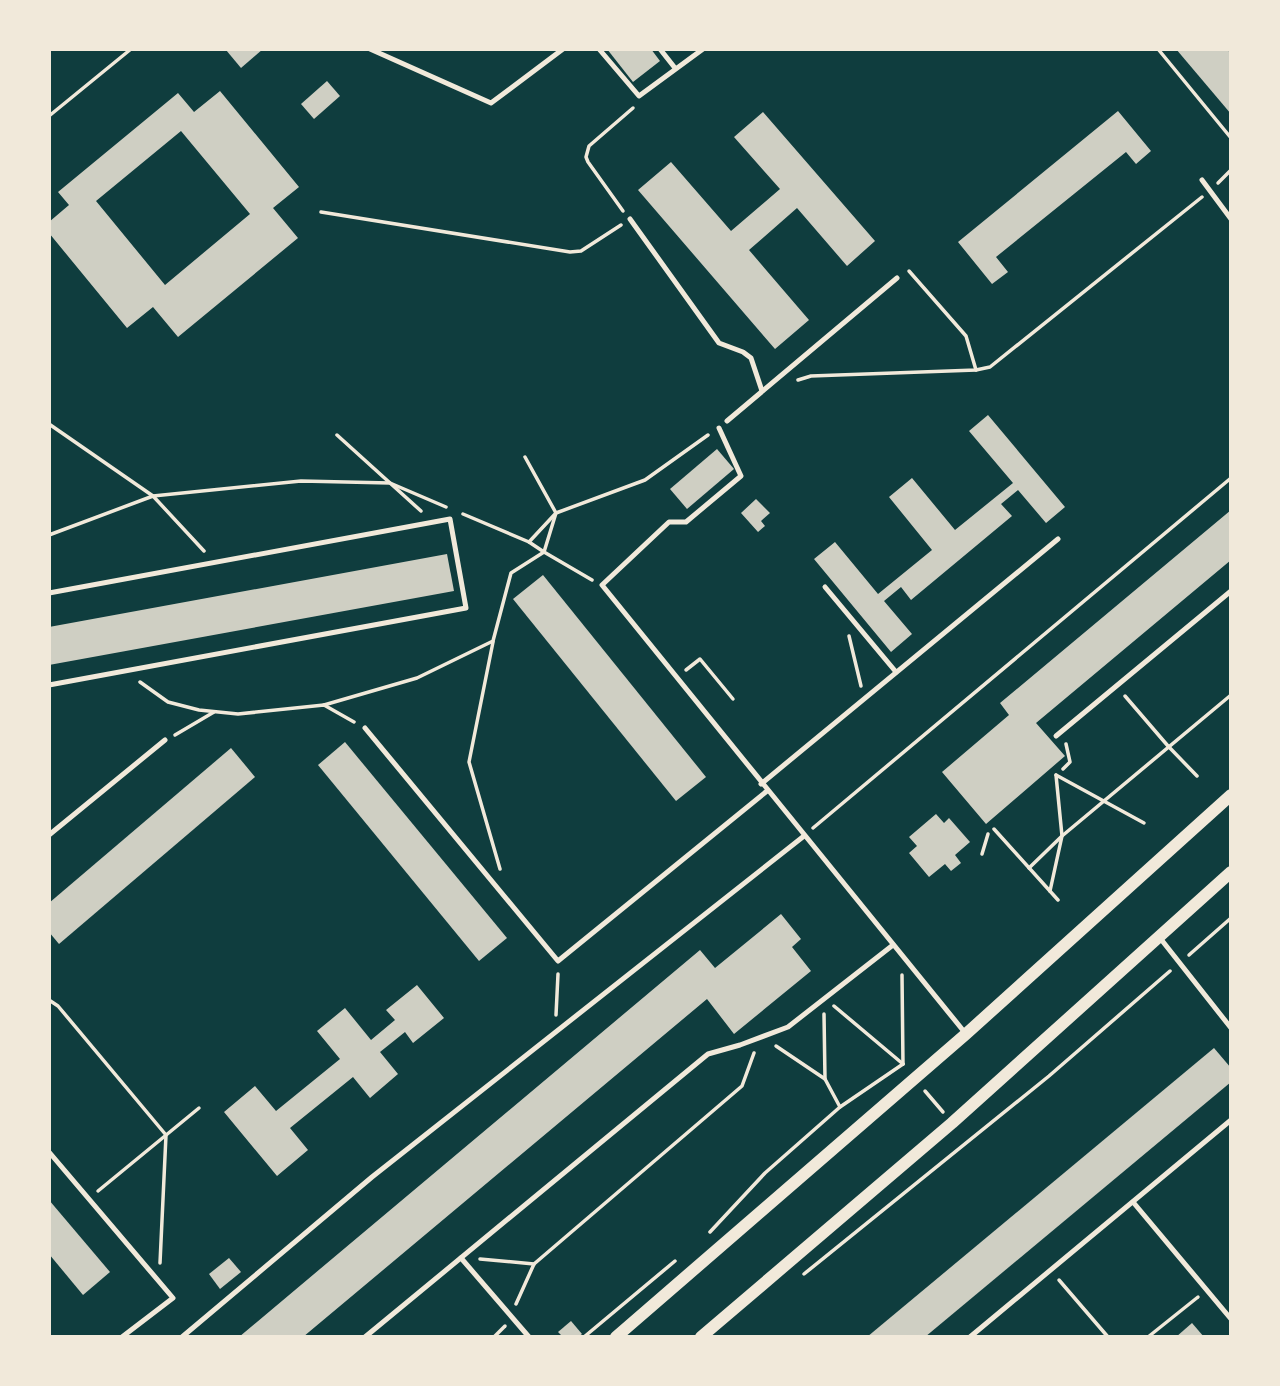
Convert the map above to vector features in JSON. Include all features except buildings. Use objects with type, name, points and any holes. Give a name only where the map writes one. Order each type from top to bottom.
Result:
[{"type":"street","points":[[616,1337],[966,1034],[1231,795]]},
{"type":"street","points":[[701,1337],[952,1122],[1160,939],[1231,872]]},
{"type":"lane","points":[[370,49],[491,103],[563,49]]},
{"type":"lane","points":[[599,49],[639,96],[703,49]]},
{"type":"lane","points":[[660,49],[675,68]]},
{"type":"lane","points":[[1202,180],[1231,219]]},
{"type":"lane","points":[[630,219],[719,344],[743,352],[751,359],[762,391]]},
{"type":"lane","points":[[727,421],[897,278]]},
{"type":"lane","points":[[719,428],[741,475],[686,522],[669,523],[602,585],[966,1034]]},
{"type":"lane","points":[[49,593],[450,519],[466,608],[49,685]]},
{"type":"lane","points":[[761,784],[1058,539]]},
{"type":"lane","points":[[825,587],[896,672]]},
{"type":"lane","points":[[1056,736],[1231,592]]},
{"type":"lane","points":[[365,728],[558,961],[767,791]]},
{"type":"lane","points":[[49,835],[165,740]]},
{"type":"lane","points":[[182,1337],[379,1171],[804,836]]},
{"type":"lane","points":[[1160,939],[1231,1028]]},
{"type":"lane","points":[[365,1337],[708,1054],[788,1027],[893,945]]},
{"type":"lane","points":[[970,1337],[1231,1120]]},
{"type":"lane","points":[[49,1152],[173,1298],[122,1337]]},
{"type":"lane","points":[[1133,1202],[1231,1319]]},
{"type":"lane","points":[[461,1258],[529,1337]]},
{"type":"path","points":[[49,116],[131,49]]},
{"type":"path","points":[[1157,49],[1231,138]]},
{"type":"path","points":[[321,212],[576,253],[630,219],[586,157],[589,146],[632,110],[633,103]]},
{"type":"path","points":[[762,391],[811,376],[976,370],[990,367],[1210,191]]},
{"type":"path","points":[[897,278],[907,269],[957,326],[965,336],[976,370]]},
{"type":"path","points":[[49,424],[153,496],[215,562]]},
{"type":"path","points":[[529,542],[556,513],[645,480],[719,428]]},
{"type":"path","points":[[337,435],[433,522]]},
{"type":"path","points":[[511,904],[469,762],[493,641],[511,573],[544,552],[556,513],[525,457]]},
{"type":"path","points":[[804,836],[1231,478]]},
{"type":"path","points":[[49,536],[153,496],[301,481],[390,483],[529,542],[602,585]]},
{"type":"path","points":[[841,606],[864,699]]},
{"type":"path","points":[[125,671],[169,702],[199,710],[238,714],[324,705],[418,678],[493,641]]},
{"type":"path","points":[[677,678],[700,659],[733,699]]},
{"type":"path","points":[[1116,687],[1197,776]]},
{"type":"path","points":[[1030,868],[1062,836],[1231,695]]},
{"type":"path","points":[[324,705],[365,728]]},
{"type":"path","points":[[165,740],[215,711]]},
{"type":"path","points":[[1063,769],[1070,762]]},
{"type":"path","points":[[1050,891],[1062,836],[1056,775],[1144,823]]},
{"type":"path","points":[[994,829],[1058,900]]},
{"type":"path","points":[[982,854],[988,834]]},
{"type":"path","points":[[799,1278],[1049,1076],[1231,918]]},
{"type":"path","points":[[902,957],[902,1063]]},
{"type":"path","points":[[556,1032],[558,961]]},
{"type":"path","points":[[824,998],[902,1063]]},
{"type":"path","points":[[824,998],[825,1079],[840,1107]]},
{"type":"path","points":[[49,1000],[58,1006],[166,1135],[159,1282]]},
{"type":"path","points":[[494,1337],[511,1317],[534,1264],[742,1086],[761,1036],[825,1079]]},
{"type":"path","points":[[707,1235],[765,1173],[840,1107],[902,1063]]},
{"type":"path","points":[[922,1087],[946,1115]]},
{"type":"path","points":[[89,1199],[199,1108]]},
{"type":"path","points":[[961,1134],[968,1142]]},
{"type":"path","points":[[461,1258],[534,1264]]},
{"type":"path","points":[[584,1337],[676,1260]]},
{"type":"path","points":[[1051,1270],[1108,1337]]},
{"type":"path","points":[[1148,1337],[1207,1290]]}]
